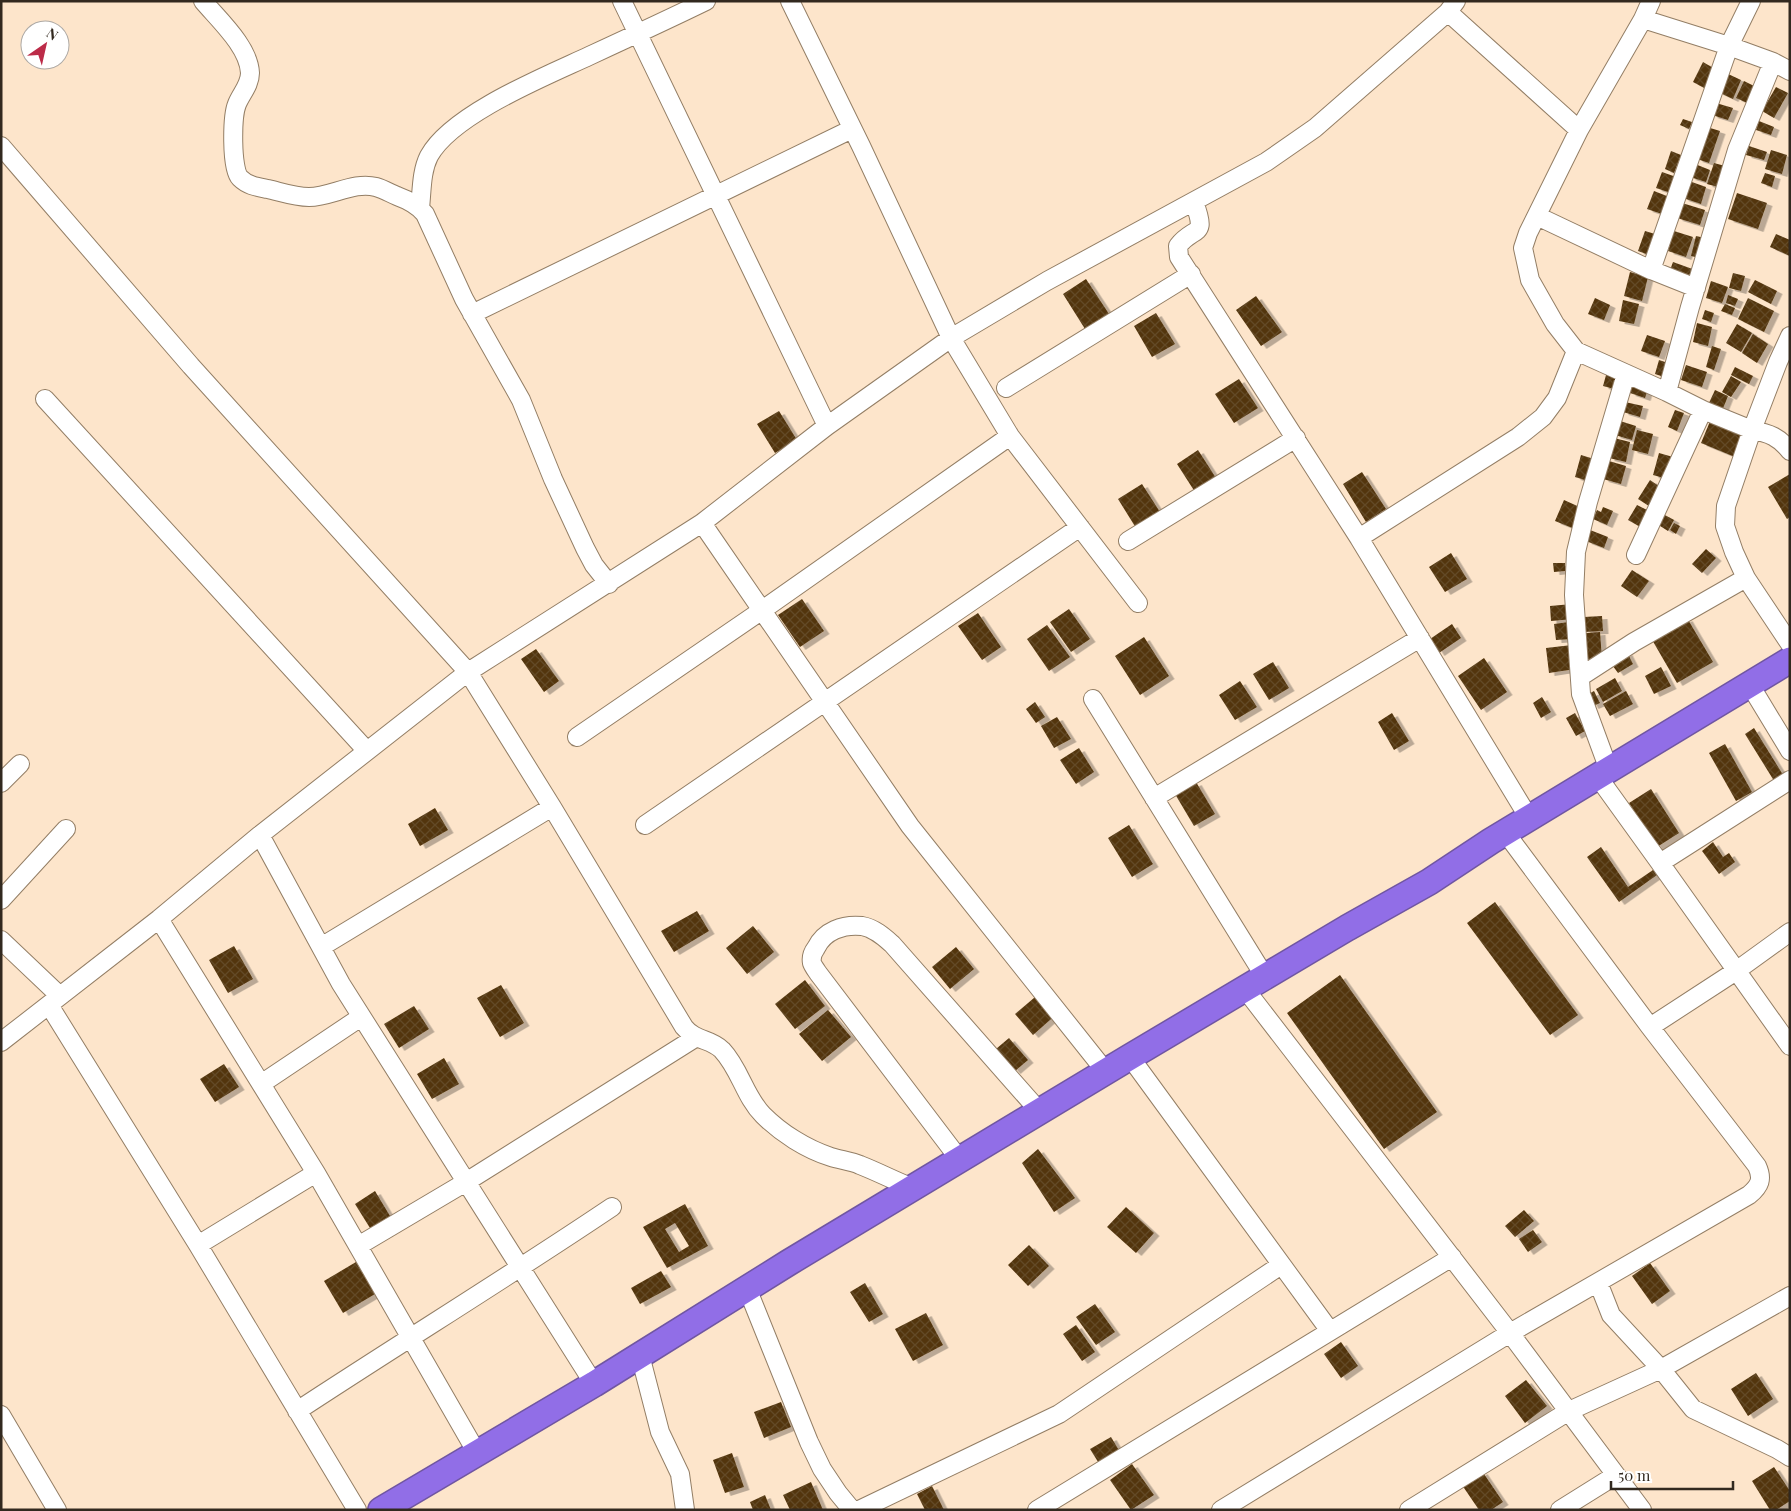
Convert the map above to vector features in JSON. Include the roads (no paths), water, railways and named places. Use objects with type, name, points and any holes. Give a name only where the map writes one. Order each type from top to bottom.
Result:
[{"type":"highway","points":[[381,1510],[594,1384],[747,1288],[1130,1057],[1347,928],[1430,882],[1505,832],[1750,686],[1790,660]]},
{"type":"street","points":[[203,1],[241,47],[249,64],[249,82],[237,105],[235,114],[235,168],[240,179],[252,186],[308,197],[324,196],[358,187],[376,187],[405,199],[420,208],[425,214],[472,314],[521,400],[553,479],[585,548],[594,565],[609,584]]},
{"type":"street","points":[[622,1],[827,426]]},
{"type":"street","points":[[420,208],[423,175],[429,156],[461,122],[539,80],[706,1]]},
{"type":"street","points":[[790,1],[950,338],[1010,436],[1138,603]]},
{"type":"street","points":[[1651,1],[1643,19],[1579,130],[1528,233],[1523,248],[1530,280],[1555,324],[1576,351],[1703,410],[1752,430],[1774,436],[1782,441],[1790,451]]},
{"type":"street","points":[[1652,270],[1730,46],[1751,1]]},
{"type":"street","points":[[1,1042],[159,919],[260,834],[468,672],[702,524],[827,426],[950,338],[1047,281],[1266,162],[1315,128],[1452,7],[1579,130]]},
{"type":"street","points":[[1643,19],[1730,46],[1785,67],[1737,150],[1667,392]]},
{"type":"street","points":[[472,314],[716,197],[852,129]]},
{"type":"street","points":[[1,146],[191,366],[468,672],[552,807],[684,1027],[695,1038],[716,1045],[723,1051],[762,1114],[779,1129],[810,1150],[858,1164],[913,1188]]},
{"type":"street","points":[[1194,202],[1200,218],[1199,229],[1181,242],[1178,246],[1178,252],[1359,538],[1529,818]]},
{"type":"street","points":[[1538,216],[1652,270],[1696,288]]},
{"type":"street","points":[[1006,388],[1191,274]]},
{"type":"street","points":[[1790,336],[1752,430],[1726,506],[1725,526],[1746,578],[1790,644]]},
{"type":"street","points":[[1359,538],[1518,437],[1543,417],[1557,398],[1576,351]]},
{"type":"street","points":[[1626,374],[1588,502],[1576,552],[1574,596],[1581,694],[1603,774],[1660,863],[1790,1046]]},
{"type":"street","points":[[45,399],[368,751]]},
{"type":"street","points":[[1636,555],[1703,410]]},
{"type":"street","points":[[577,737],[762,611],[1010,436]]},
{"type":"street","points":[[1128,540],[1296,438]]},
{"type":"street","points":[[702,524],[910,826],[1106,1072]]},
{"type":"street","points":[[645,825],[1080,527]]},
{"type":"street","points":[[1580,677],[1634,642],[1746,578]]},
{"type":"street","points":[[1154,798],[1420,638]]},
{"type":"street","points":[[1750,686],[1790,751]]},
{"type":"street","points":[[1093,700],[1154,798],[1255,983],[1452,1257],[1642,1510]]},
{"type":"street","points":[[1,783],[20,764]]},
{"type":"street","points":[[1660,863],[1790,780]]},
{"type":"street","points":[[321,947],[552,807]]},
{"type":"street","points":[[1,900],[66,829]]},
{"type":"street","points":[[1221,1510],[1510,1333],[1749,1195],[1760,1183],[1761,1175],[1757,1166],[1650,1027],[1505,832]]},
{"type":"street","points":[[260,834],[341,984],[594,1384]]},
{"type":"street","points":[[159,919],[316,1173],[477,1453]]},
{"type":"street","points":[[960,1160],[811,962],[819,941],[828,932],[846,926],[863,926],[881,934],[892,944],[1040,1112]]},
{"type":"street","points":[[1650,1027],[1736,971],[1790,932]]},
{"type":"street","points":[[1,940],[54,1001],[357,1510]]},
{"type":"street","points":[[261,1084],[362,1017]]},
{"type":"street","points":[[358,1246],[466,1182],[695,1038]]},
{"type":"street","points":[[1130,1057],[1330,1331]]},
{"type":"street","points":[[198,1245],[316,1173]]},
{"type":"street","points":[[297,1411],[410,1337],[521,1268],[612,1207]]},
{"type":"street","points":[[1037,1510],[1452,1257]]},
{"type":"street","points":[[859,1510],[1060,1414],[1281,1265]]},
{"type":"street","points":[[1598,1282],[1611,1315],[1661,1369],[1693,1409],[1790,1457]]},
{"type":"street","points":[[747,1288],[818,1460],[838,1493],[852,1510]]},
{"type":"street","points":[[1410,1510],[1569,1412],[1661,1369],[1790,1296]]},
{"type":"street","points":[[640,1355],[660,1432],[680,1474],[685,1510]]},
{"type":"street","points":[[1,1415],[57,1510]]},
{"type":"street","points":[[1560,1510],[1616,1475]]}]
